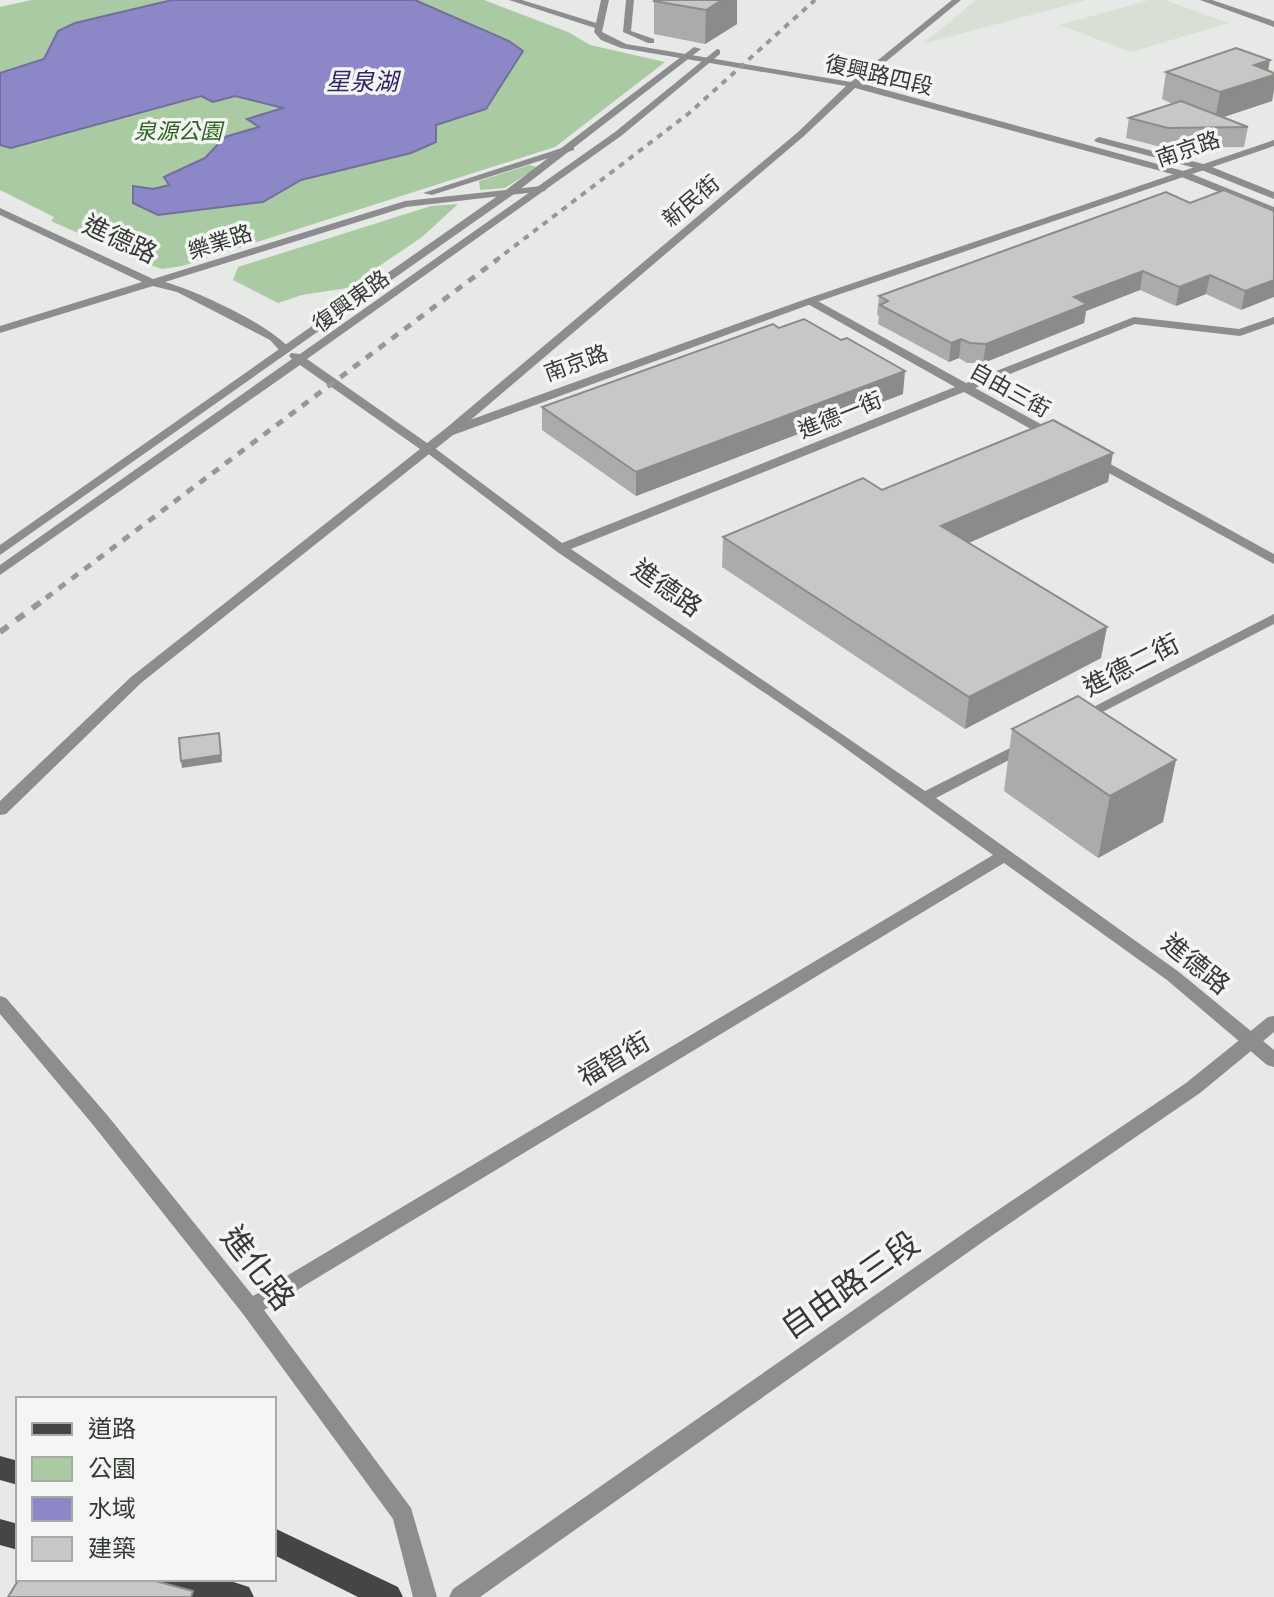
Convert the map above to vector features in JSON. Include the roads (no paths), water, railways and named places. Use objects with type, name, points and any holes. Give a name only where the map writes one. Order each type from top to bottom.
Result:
[{"type":"main road","points":[[276,1542],[388,1597]]},
{"type":"main road","points":[[183,1581],[239,1597]]},
{"type":"street","name":"復興路四段","points":[[513,0],[598,26],[600,34],[616,43],[857,81],[1203,167],[1274,196]]},
{"type":"street","points":[[598,26],[605,0]]},
{"type":"street","name":"復興路四段","points":[[630,0],[629,34],[697,49],[713,56]]},
{"type":"street","name":"新民街","points":[[449,432],[801,134],[857,81],[957,0]]},
{"type":"street","points":[[1204,0],[1274,24]]},
{"type":"street","name":"復興東路","points":[[0,551],[510,192],[697,49]]},
{"type":"street","name":"復興東路","points":[[0,571],[541,189],[646,113],[713,56]]},
{"type":"street","name":"復興路四段","points":[[857,81],[1183,174],[1274,211]]},
{"type":"street","name":"南京路","points":[[0,810],[136,680],[449,432],[810,301],[1274,143]]},
{"type":"street","name":"樂業路","points":[[0,330],[405,204],[467,179],[571,148]]},
{"type":"street","name":"樂業路","points":[[405,204],[541,189]]},
{"type":"street","name":"進德路","points":[[0,211],[150,282],[181,290],[274,338],[285,350],[428,449],[561,548],[924,798],[1173,976],[1274,1060]]},
{"type":"street","name":"自由三街","points":[[810,301],[1072,447]]},
{"type":"street","name":"進德一街","points":[[561,548],[1134,320],[1240,333],[1274,320]]},
{"type":"street","points":[[1086,455],[1274,560]]},
{"type":"street","name":"進德二街","points":[[1064,726],[1274,618]]},
{"type":"street","points":[[924,798],[1036,740]]},
{"type":"street","name":"福智街","points":[[250,1308],[1005,855]]},
{"type":"street","name":"進化路","points":[[0,1002],[101,1121],[250,1308],[403,1515],[425,1597]]},
{"type":"street","name":"自由路三段","points":[[461,1597],[977,1235],[1193,1088],[1274,1022]]},
{"type":"water","name":"星泉湖","points":[[172,0],[415,0],[509,41],[523,51],[486,109],[436,125],[436,142],[411,153],[301,180],[263,202],[158,215],[133,203],[133,186],[153,189],[169,185],[164,177],[205,158],[225,137],[259,127],[247,119],[283,108],[235,96],[213,102],[201,96],[11,148],[0,145],[0,73],[44,59],[58,31],[75,23]]},
{"type":"railway","points":[[495,261],[688,114],[815,0]]},
{"type":"railway","points":[[46,598],[498,259]]},
{"type":"railway","points":[[0,632],[49,596]]},
{"type":"park label","name":"泉源公園","points":[[178,131]]}]
